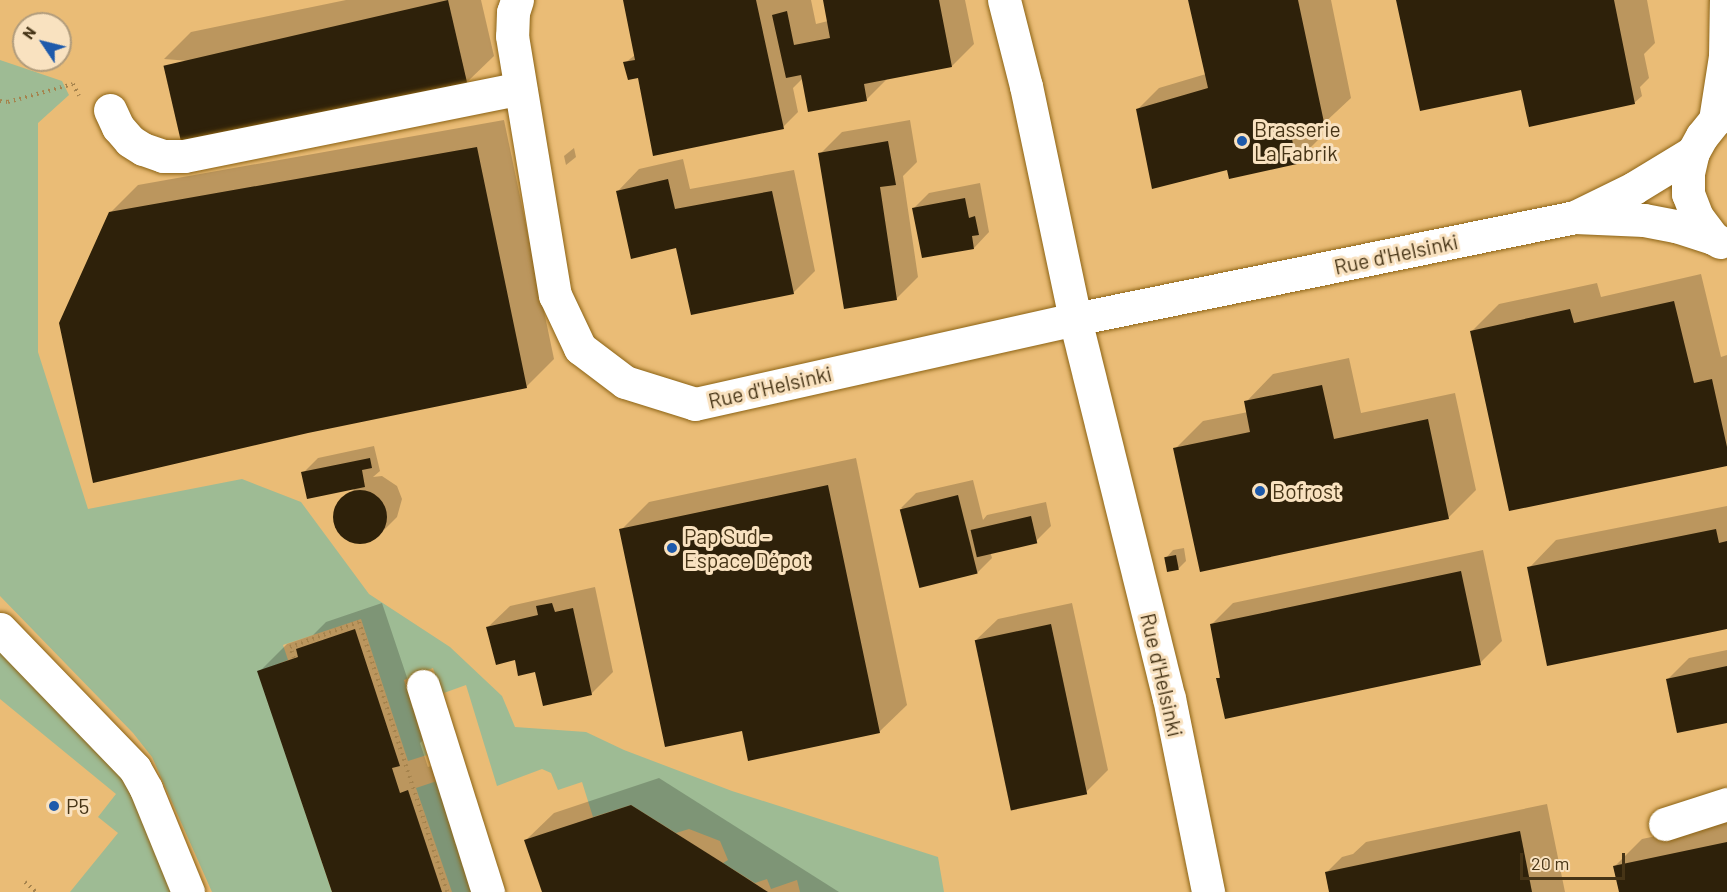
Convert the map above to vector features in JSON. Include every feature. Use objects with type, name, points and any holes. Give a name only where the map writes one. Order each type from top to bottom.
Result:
[{"type":"street","name":"Rue d'Helsinki","points":[[517,0],[513,12],[512,36],[555,295],[580,348],[626,382],[695,404],[1075,319],[1575,217],[1644,220],[1676,226],[1720,242]]},
{"type":"street","name":"Rue d'Helsinki","points":[[1004,0],[1026,86],[1075,319],[1169,698],[1208,892]]},
{"type":"street","points":[[1720,242],[1697,217],[1688,194],[1688,173],[1693,152],[1721,116],[1726,0]]},
{"type":"street","points":[[110,110],[118,128],[136,145],[163,156],[183,156],[520,88]]},
{"type":"street","name":"Rue d'Helsinki","points":[[1575,217],[1634,188],[1693,152]]},
{"type":"street","points":[[0,629],[135,769],[147,789],[188,892]]},
{"type":"street","points":[[423,686],[488,892]]},
{"type":"street","points":[[1665,824],[1727,804]]},
{"type":"path","points":[[0,101],[8,102],[74,84]]},
{"type":"path","points":[[294,658],[290,647],[358,622],[447,892]]},
{"type":"path","points":[[25,882],[36,892]]},
{"type":"green space","points":[[0,60],[12,64],[12,72],[35,72],[62,81],[69,95],[38,123],[38,352],[88,509],[242,479],[301,502],[369,594],[450,647],[502,696],[515,727],[586,732],[624,750],[732,791],[938,857],[944,892],[800,892],[797,880],[771,889],[767,879],[755,883],[723,863],[728,860],[720,841],[689,829],[676,833],[631,805],[593,817],[582,782],[558,790],[551,773],[542,769],[497,786],[466,685],[441,694],[433,668],[404,680],[427,755],[408,761],[361,619],[283,645],[288,660],[258,672],[332,892],[212,892],[152,757],[133,733],[0,596]]},
{"type":"green space","points":[[0,648],[122,770],[176,892],[70,892],[118,833],[98,817],[116,794],[0,699]]},
{"type":"green space","points":[[437,781],[473,892],[452,892],[416,788]]},
{"type":"building","points":[[448,0],[467,84],[183,149],[163,66]]},
{"type":"building","points":[[623,0],[756,0],[784,129],[653,156],[638,78],[628,80],[623,62],[635,60]]},
{"type":"building","points":[[823,0],[939,0],[952,67],[864,84],[867,101],[808,112],[801,75],[786,78],[772,15],[787,11],[794,45],[830,38]]},
{"type":"building","points":[[1188,0],[1298,0],[1325,127],[1291,134],[1297,164],[1229,179],[1227,170],[1152,189],[1136,109],[1208,88]]},
{"type":"building","points":[[1396,0],[1614,0],[1635,104],[1529,127],[1521,90],[1420,111]]},
{"type":"building","points":[[888,141],[896,185],[880,187],[897,300],[844,309],[818,153]]},
{"type":"building","points":[[477,147],[527,388],[308,433],[93,483],[59,323],[109,212]]},
{"type":"building","points":[[668,179],[675,209],[772,191],[794,294],[691,315],[676,248],[631,259],[616,191]]},
{"type":"building","points":[[965,198],[969,218],[975,216],[979,235],[972,236],[974,249],[922,258],[912,208]]},
{"type":"building","points":[[1674,301],[1694,383],[1712,379],[1727,447],[1727,466],[1509,511],[1470,331],[1570,309],[1574,323]]},
{"type":"building","points":[[1322,385],[1334,439],[1428,419],[1449,519],[1200,572],[1173,448],[1250,432],[1244,401]]},
{"type":"building","points":[[370,458],[372,468],[362,470],[365,487],[307,499],[301,472]]},
{"type":"building","points":[[828,485],[880,733],[748,761],[742,731],[665,747],[619,529]]},
{"type":"building","points":[[355,490],[365,490],[375,494],[383,502],[387,517],[383,532],[375,540],[365,544],[355,544],[345,540],[337,532],[333,522],[333,512],[337,502],[345,494]]},
{"type":"building","points":[[958,495],[978,574],[919,588],[900,510]]},
{"type":"building","points":[[1031,516],[1037,543],[977,557],[971,530]]},
{"type":"building","points":[[1716,529],[1719,543],[1727,541],[1727,629],[1547,666],[1527,567]]},
{"type":"building","points":[[1176,555],[1179,570],[1167,572],[1164,557]]},
{"type":"building","points":[[1461,571],[1481,665],[1225,719],[1216,678],[1220,678],[1210,624]]},
{"type":"building","points":[[552,603],[555,612],[573,608],[592,695],[543,706],[535,672],[518,676],[515,660],[496,665],[486,627],[538,615],[536,606]]},
{"type":"building","points":[[1051,624],[1087,794],[1011,810],[975,640]]},
{"type":"building","points":[[355,629],[400,766],[392,768],[400,793],[408,790],[442,892],[332,892],[257,671],[298,657],[296,649]]},
{"type":"building","points":[[1727,666],[1727,723],[1677,733],[1666,679]]},
{"type":"building","points":[[631,805],[768,892],[542,892],[524,840]]},
{"type":"building","points":[[1520,831],[1532,892],[1329,892],[1325,872]]},
{"type":"building","points":[[1727,842],[1727,892],[1619,892],[1613,866]]},
{"type":"place","name":"Brasserie La Fabrik","points":[[1242,141]]},
{"type":"place","name":"Bofrost","points":[[1260,491]]},
{"type":"place","name":"Pap Sud - Espace Dépot","points":[[672,548]]},
{"type":"place","name":"P5","points":[[54,806]]}]
